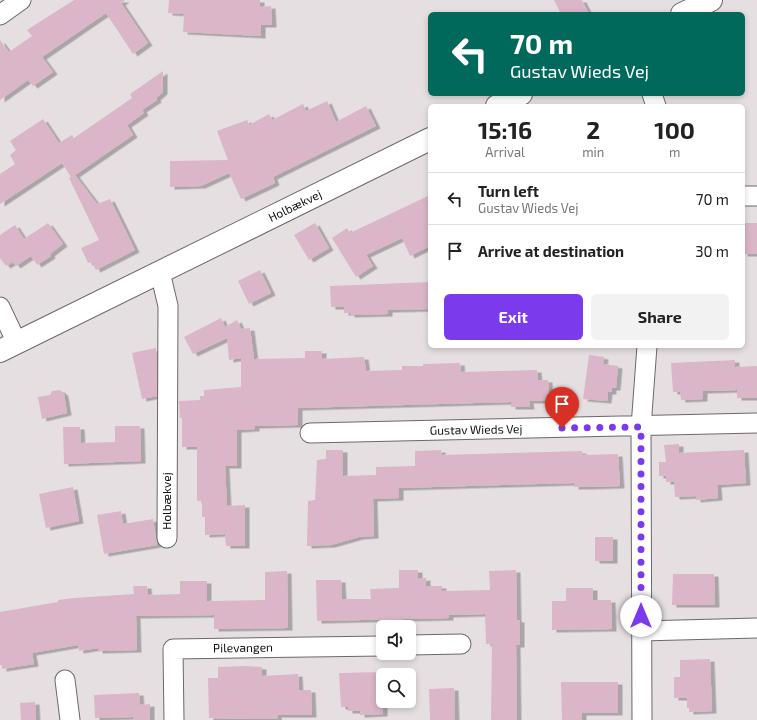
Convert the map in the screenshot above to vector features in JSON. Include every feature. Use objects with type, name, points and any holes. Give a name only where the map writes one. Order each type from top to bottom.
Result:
[{"type":"main road","points":[[686,12],[711,0]]},
{"type":"main road","points":[[501,104],[517,96]]},
{"type":"main road","name":"Holbækvej","points":[[8,347],[428,140]]},
{"type":"street","points":[[0,15],[21,0]]},
{"type":"street","points":[[745,196],[757,196]]},
{"type":"street","name":"Holbækvej","points":[[160,272],[168,306],[167,538]]},
{"type":"street","points":[[0,307],[5,314],[8,347]]},
{"type":"street","points":[[642,720],[641,427],[647,348]]},
{"type":"street","name":"Gustav Wieds Vej","points":[[310,433],[641,427],[757,423]]},
{"type":"street","points":[[641,631],[757,628]]},
{"type":"street","points":[[416,645],[461,644]]},
{"type":"street","name":"Pilevangen","points":[[174,720],[173,649],[376,646]]},
{"type":"street","points":[[65,680],[70,720]]},
{"type":"building","points":[[74,0],[125,0],[121,3],[148,43],[133,54],[106,13],[42,57],[53,72],[33,86],[28,80],[0,100],[0,40],[9,52],[32,36],[27,30]]},
{"type":"building","points":[[169,0],[260,0],[260,7],[271,6],[272,25],[261,25],[261,36],[183,32],[184,14],[168,13]]},
{"type":"building","points":[[554,0],[582,0],[588,12],[560,12]]},
{"type":"building","points":[[163,71],[163,92],[156,98],[157,100],[142,110],[144,113],[127,125],[133,135],[75,175],[97,204],[110,199],[135,250],[96,270],[92,262],[88,263],[81,248],[99,240],[69,178],[71,177],[62,163],[0,204],[0,174],[15,164],[10,155],[16,150],[10,141],[43,119],[59,143],[72,135],[74,138],[132,98],[130,94]]},
{"type":"building","points":[[327,101],[336,122],[366,106],[376,126],[273,177],[275,183],[241,199],[229,173],[201,186],[170,187],[170,161],[228,160],[217,131],[247,120],[249,125],[269,114],[272,120],[303,104],[306,111]]},
{"type":"building","points":[[428,196],[428,247],[410,256],[402,238],[366,255],[373,266],[356,277],[332,238],[347,228],[350,233]]},
{"type":"building","points":[[48,223],[63,244],[50,254],[51,256],[37,265],[31,256],[16,266],[13,262],[6,266],[0,258],[0,235],[15,225],[24,239]]},
{"type":"building","points":[[315,223],[329,248],[309,260],[294,235]]},
{"type":"building","points":[[745,223],[757,223],[757,254],[745,254]]},
{"type":"building","points":[[260,270],[271,293],[249,304],[238,281]]},
{"type":"building","points":[[428,282],[428,309],[388,310],[388,314],[350,315],[350,313],[344,313],[344,307],[331,307],[330,286]]},
{"type":"building","points":[[221,318],[225,327],[237,320],[241,329],[250,328],[254,359],[305,358],[305,351],[322,351],[322,359],[364,357],[366,371],[402,370],[402,366],[423,366],[423,364],[460,363],[461,372],[537,370],[538,380],[548,380],[549,401],[529,401],[530,407],[511,407],[511,402],[298,408],[298,425],[255,426],[255,429],[237,430],[237,466],[225,466],[227,506],[245,505],[245,546],[226,546],[225,534],[205,535],[205,517],[202,517],[202,501],[197,501],[197,447],[182,447],[182,418],[180,418],[179,401],[200,400],[200,396],[204,396],[204,390],[241,387],[241,358],[229,360],[227,338],[193,354],[184,337]]},
{"type":"building","points":[[156,348],[157,396],[142,399],[132,353]]},
{"type":"building","points":[[589,355],[604,357],[603,364],[618,366],[616,388],[612,388],[612,392],[608,392],[607,401],[583,399]]},
{"type":"building","points":[[735,360],[735,367],[757,366],[757,398],[737,398],[737,390],[703,391],[703,399],[681,400],[680,392],[673,392],[671,363]]},
{"type":"building","points":[[60,390],[64,394],[67,413],[42,419],[38,397],[50,395],[52,391]]},
{"type":"building","points":[[115,426],[140,426],[141,461],[64,464],[63,427],[80,427],[81,443],[115,442]]},
{"type":"building","points":[[679,444],[679,453],[744,450],[746,483],[717,485],[718,498],[696,500],[696,496],[675,497],[674,482],[666,482],[666,476],[659,476],[659,462],[666,462],[664,445]]},
{"type":"building","points":[[326,450],[343,450],[343,476],[376,475],[376,467],[415,466],[415,451],[441,450],[442,455],[582,451],[583,455],[618,454],[620,486],[574,487],[574,483],[399,488],[399,498],[373,499],[374,536],[359,537],[331,545],[307,546],[308,501],[315,500],[317,460],[326,459]]},
{"type":"building","points":[[73,487],[79,521],[46,528],[39,494]]},
{"type":"building","points":[[121,511],[123,524],[153,519],[157,545],[104,554],[97,515]]},
{"type":"building","points":[[595,537],[613,537],[613,561],[595,561]]},
{"type":"building","points":[[399,570],[418,570],[418,579],[426,578],[426,586],[442,586],[442,591],[490,590],[489,571],[516,570],[517,620],[520,620],[520,645],[516,645],[517,720],[491,720],[492,644],[486,644],[485,614],[449,615],[449,618],[317,621],[316,580],[341,580],[342,599],[371,599],[370,589],[399,588]]},
{"type":"building","points":[[287,571],[288,628],[214,629],[214,615],[136,616],[137,650],[98,651],[98,648],[79,651],[78,645],[32,653],[34,664],[2,669],[2,665],[0,665],[0,612],[58,602],[58,600],[134,594],[133,586],[147,586],[148,595],[180,594],[180,581],[207,581],[207,601],[265,600],[265,572]]},
{"type":"building","points":[[673,574],[714,574],[715,605],[672,605]]},
{"type":"building","points":[[566,588],[593,588],[593,600],[611,600],[612,629],[552,630],[552,601],[566,601]]},
{"type":"building","points":[[710,659],[712,711],[689,712],[689,708],[687,708],[687,698],[674,698],[674,677],[680,677],[680,660]]},
{"type":"building","points":[[218,667],[262,667],[262,676],[298,674],[299,690],[311,690],[312,715],[277,715],[278,719],[209,718],[208,678],[218,678]]},
{"type":"building","points":[[376,672],[376,708],[383,708],[383,714],[360,715],[360,711],[348,711],[348,707],[341,707],[339,673]]},
{"type":"building","points":[[561,682],[618,682],[618,713],[582,713],[582,720],[562,720]]},
{"type":"building","points":[[454,688],[455,720],[430,720],[429,689]]},
{"type":"building","points":[[139,693],[140,705],[150,704],[150,720],[133,720],[133,717],[95,718],[94,695]]},
{"type":"building","points":[[35,702],[36,720],[21,720],[20,703]]},
{"type":"route","points":[[562,428],[641,427],[641,616]]}]
